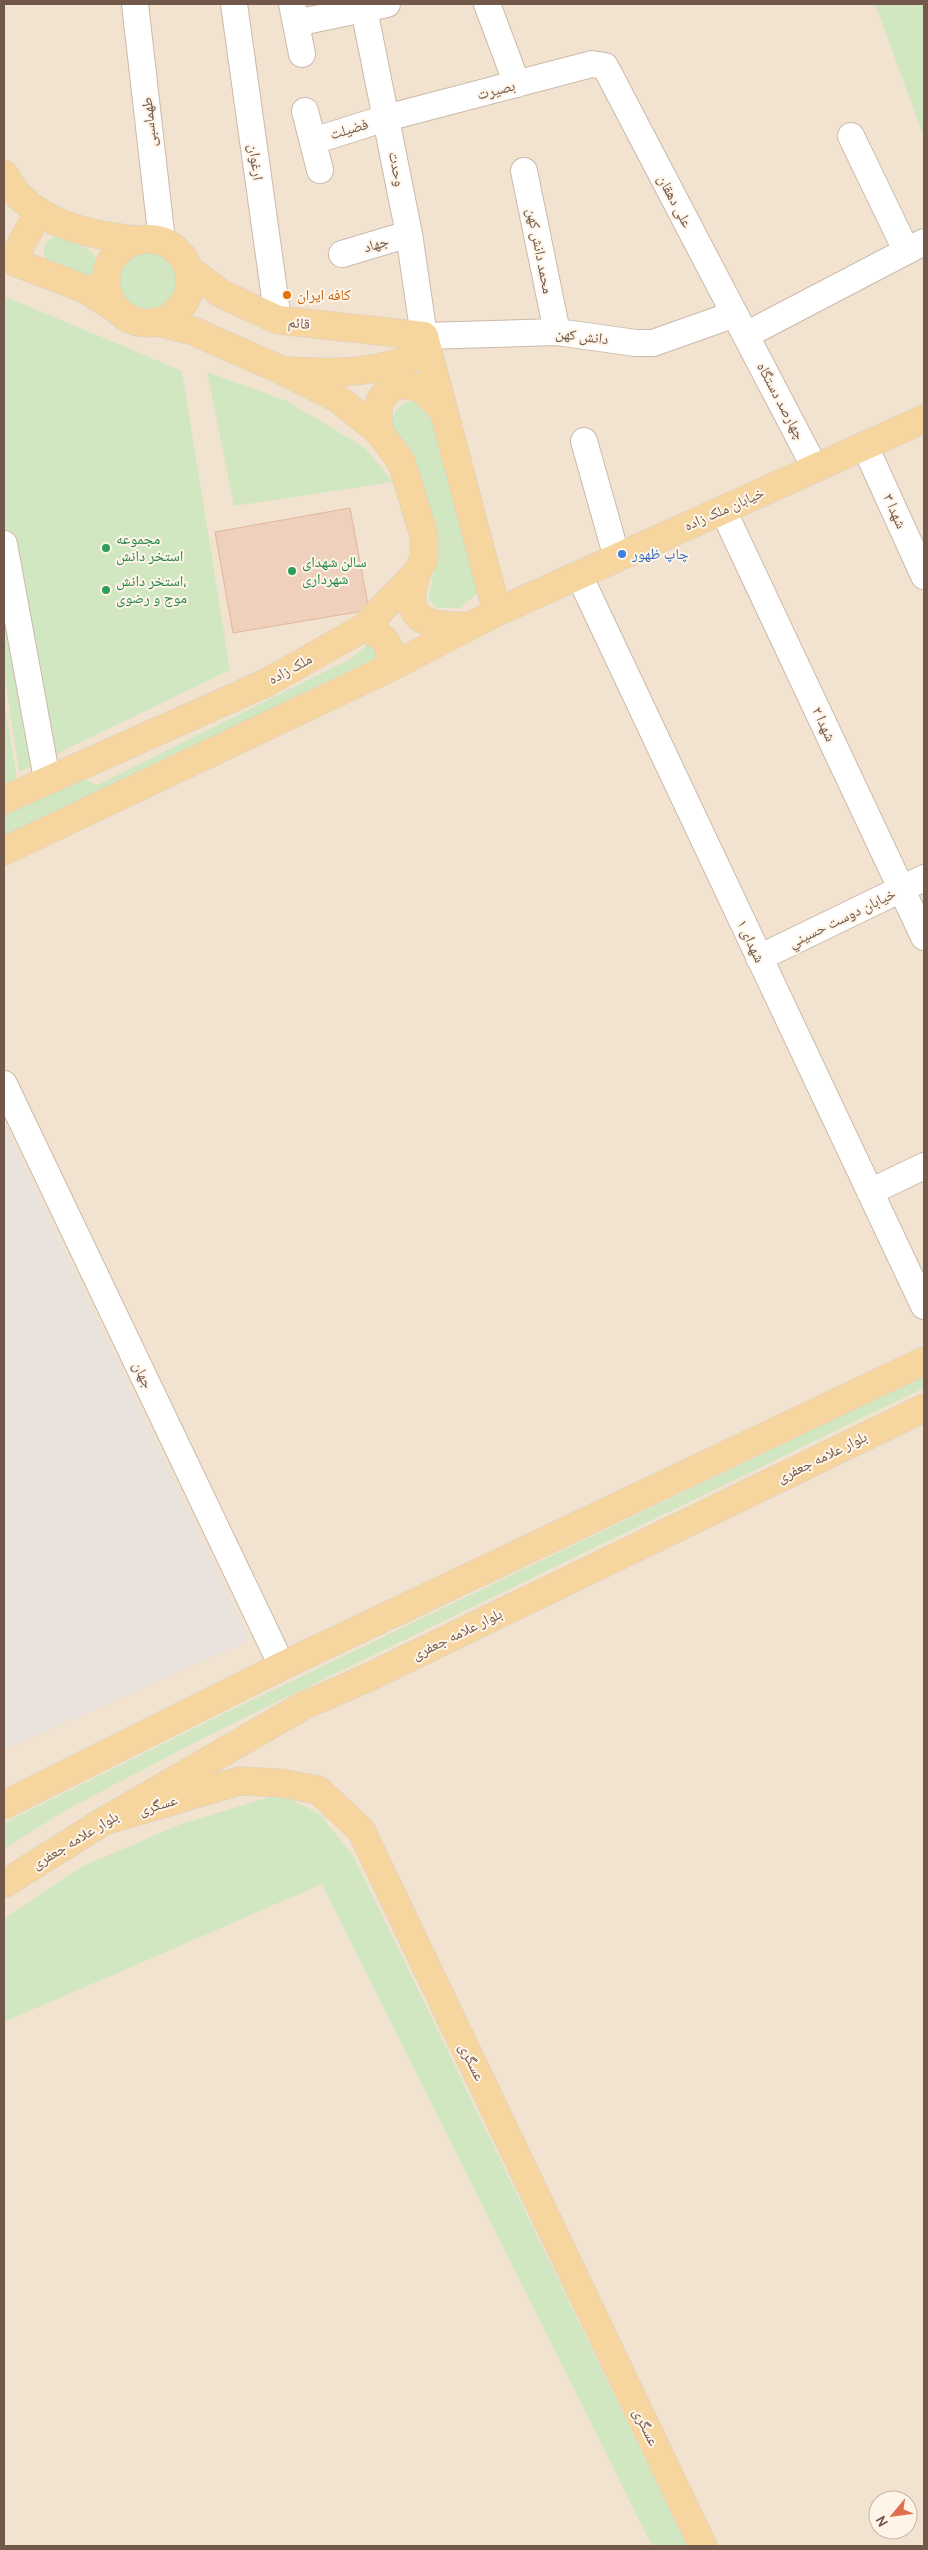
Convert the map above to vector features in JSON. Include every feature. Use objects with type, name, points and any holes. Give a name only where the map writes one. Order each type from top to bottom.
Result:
[{"type":"main road","points":[[4,174],[18,195],[38,213],[74,230],[149,241],[174,248],[182,257],[188,269],[190,283],[187,296],[180,308],[169,317],[156,322]]},
{"type":"main road","points":[[38,213],[9,259],[85,289],[129,318],[142,322],[156,322],[194,330],[281,370],[337,398],[379,432]]},
{"type":"main road","points":[[118,310],[108,291],[108,270],[113,257],[123,247],[149,241]]},
{"type":"main road","name":"قائم","points":[[188,269],[222,294],[278,320],[426,344]]},
{"type":"main road","points":[[4,851],[389,668],[497,612],[426,344],[391,366],[326,373],[281,370]]},
{"type":"main road","points":[[379,432],[377,408],[384,393],[397,384],[421,388],[443,410]]},
{"type":"main road","name":"خیابان ملک زاده","points":[[497,612],[924,419]]},
{"type":"main road","name":"ملک زاده","points":[[4,800],[266,683],[364,628],[417,574],[424,558],[424,535],[400,460],[379,432]]},
{"type":"main road","points":[[417,574],[410,599],[414,610],[422,620],[440,627],[468,626]]},
{"type":"main road","points":[[364,628],[379,633],[388,646],[391,656],[389,668]]},
{"type":"main road","points":[[4,1805],[282,1666],[924,1361]]},
{"type":"main road","name":"بلوار علامه جعفری","points":[[4,1884],[104,1821],[303,1706],[365,1679],[924,1408]]},
{"type":"main road","name":"عسگری","points":[[104,1821],[238,1780],[281,1783],[318,1790],[361,1830],[703,2546]]},
{"type":"street","name":"طهماسبی","points":[[135,4],[149,241]]},
{"type":"street","name":"ارغوان","points":[[234,4],[278,320]]},
{"type":"street","points":[[487,4],[517,84]]},
{"type":"street","points":[[302,54],[294,13],[372,6]]},
{"type":"street","name":"وحدت","points":[[372,6],[386,118],[409,234],[426,344]]},
{"type":"street","name":"بصیرت","points":[[386,118],[592,64],[605,66]]},
{"type":"street","name":"علی دهقان","points":[[605,66],[741,325]]},
{"type":"street","points":[[305,111],[320,170]]},
{"type":"street","name":"فضیلت","points":[[313,141],[386,118]]},
{"type":"street","points":[[851,136],[915,246]]},
{"type":"street","name":"محمد دانش کهن","points":[[524,171],[557,332]]},
{"type":"street","name":"جهاد","points":[[342,254],[409,234]]},
{"type":"street","name":"دانش کهن","points":[[426,344],[557,332],[636,343],[653,343],[741,325],[915,246]]},
{"type":"street","name":"چهارصد دستگاه","points":[[741,325],[816,468]]},
{"type":"street","points":[[584,441],[617,558]]},
{"type":"street","name":"شهدا ۳","points":[[866,446],[924,576]]},
{"type":"street","name":"شهدا ۲","points":[[723,510],[913,884],[924,937]]},
{"type":"street","points":[[4,544],[47,780]]},
{"type":"street","name":"شهدای ۱","points":[[579,575],[924,1306]]},
{"type":"street","name":"خیابان دوست حسيني","points":[[759,958],[913,884]]},
{"type":"street","name":"جهان","points":[[4,1084],[282,1666]]},
{"type":"street","points":[[870,1192],[924,1166]]},
{"type":"shaded area","points":[[4,4],[924,4],[924,2546],[4,2546]]},
{"type":"shaded area","points":[[4,1123],[250,1640],[4,1750]]},
{"type":"green space","points":[[875,4],[924,4],[924,137]]},
{"type":"green space","points":[[60,236],[84,247],[96,258],[98,264],[96,271],[89,279],[49,264],[43,253],[45,243],[51,238]]},
{"type":"green space","points":[[148,242],[162,245],[175,253],[183,266],[186,280],[183,294],[175,307],[162,315],[148,318],[134,315],[121,307],[113,294],[110,280],[113,266],[121,253],[134,245]]},
{"type":"green space","name":"مجموعه استخر دانش","points":[[4,296],[182,371],[230,670],[19,772],[4,672]]},
{"type":"green space","points":[[207,372],[287,401],[365,448],[393,482],[234,506]]},
{"type":"green space","points":[[416,401],[424,407],[438,432],[479,592],[460,608],[437,608],[428,599],[437,557],[433,518],[412,456],[397,438],[391,423],[399,407]]},
{"type":"green space","points":[[372,641],[383,660],[4,837],[4,814],[80,778],[97,785],[350,659]]},
{"type":"green space","points":[[4,700],[17,778],[4,784]]},
{"type":"green space","points":[[924,1376],[924,1388],[215,1732],[64,1811],[4,1849],[4,1823],[209,1721]]},
{"type":"green space","points":[[279,1794],[320,1814],[355,1859],[687,2546],[652,2546],[322,1884],[4,2022],[4,1919],[81,1867],[181,1824]]},
{"type":"building","name":"سالن شهدای شهرداری","points":[[350,508],[369,610],[233,633],[215,532]]},
{"type":"place","name":"کافه ایران","points":[[287,295]]},
{"type":"place","name":"مجموعه استخر دانش","points":[[106,548]]},
{"type":"place","name":"چاپ ظهور","points":[[622,554]]},
{"type":"place","name":"سالن شهدای شهرداری","points":[[292,571]]},
{"type":"place","name":"استخر دانش، موج و رضوی","points":[[106,590]]}]
